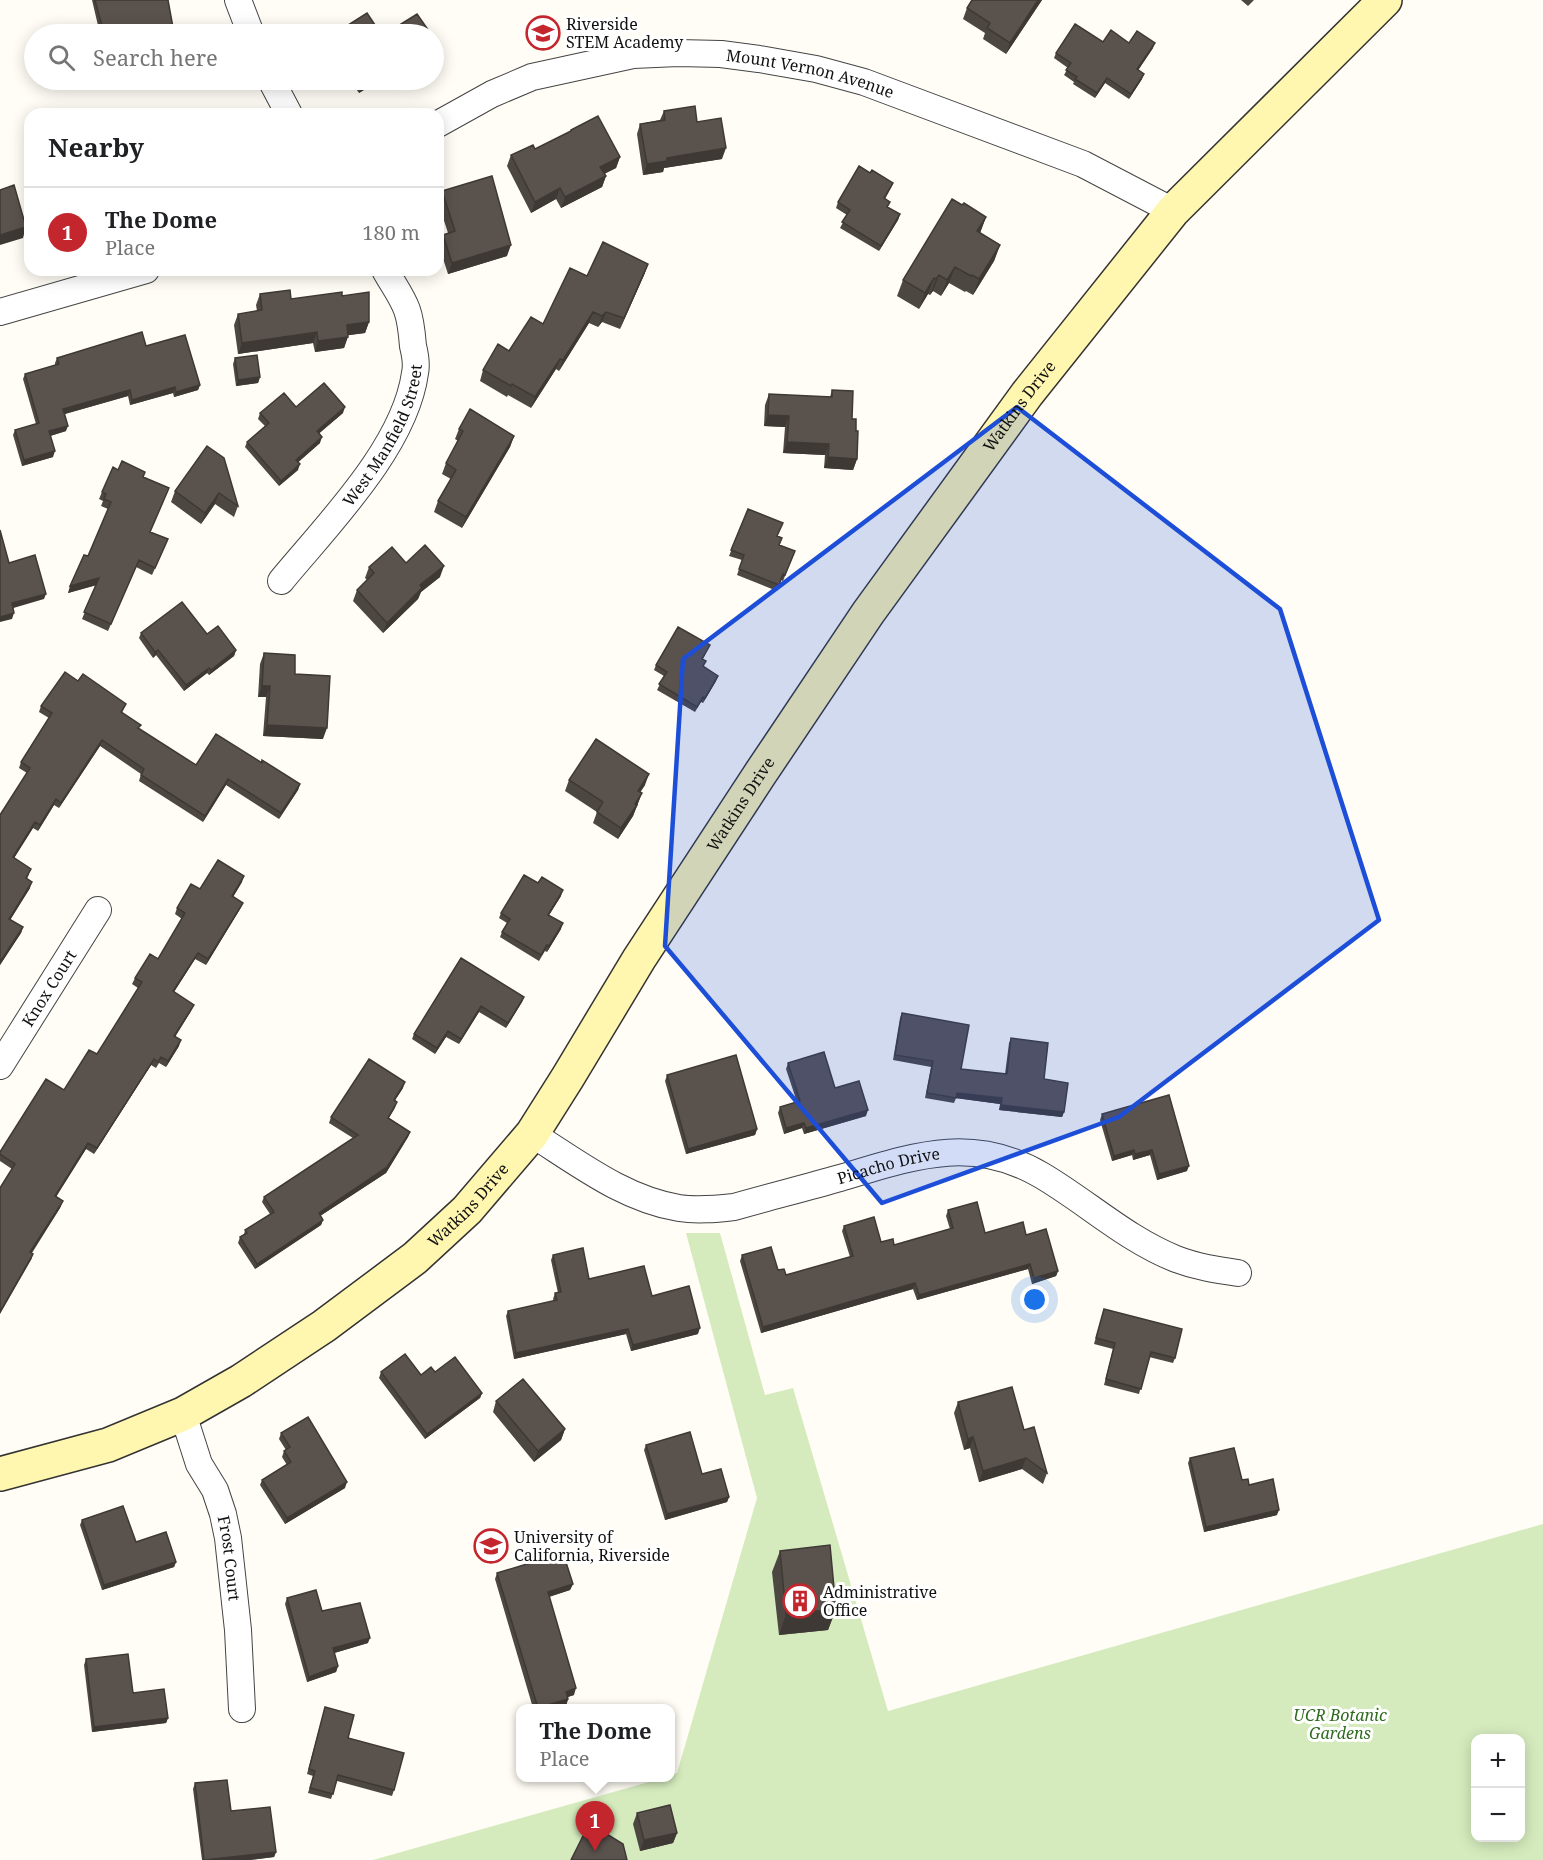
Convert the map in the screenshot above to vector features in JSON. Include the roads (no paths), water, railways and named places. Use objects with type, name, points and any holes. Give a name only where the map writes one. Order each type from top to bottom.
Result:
[{"type":"main road","name":"Watkins Drive","points":[[0,1474],[108,1445],[183,1414],[241,1381],[315,1332],[416,1258],[467,1210],[532,1134],[639,959],[868,613],[1027,394],[1173,212],[1385,0]]},
{"type":"street","points":[[238,0],[247,24]]},
{"type":"street","name":"Mount Vernon Avenue","points":[[444,121],[492,94],[532,77],[633,56],[678,53],[722,54],[816,69],[864,82],[1083,164],[1173,212]]},
{"type":"street","points":[[276,90],[286,108]]},
{"type":"street","points":[[0,312],[125,276]]},
{"type":"street","name":"West Manfield Street","points":[[281,581],[363,482],[387,448],[410,396],[416,371],[410,325],[407,310],[388,276]]},
{"type":"street","name":"Knox Court","points":[[0,1066],[98,910]]},
{"type":"street","name":"Picacho Drive","points":[[532,1134],[615,1186],[655,1202],[681,1209],[734,1207],[917,1155],[954,1152],[988,1155],[1041,1175],[1150,1247],[1196,1265],[1238,1273]]},
{"type":"street","name":"Frost Court","points":[[183,1414],[199,1464],[215,1490],[228,1538],[238,1630],[242,1709]]},
{"type":"place","name":"Riverside STEM Academy","points":[[543,33]]},
{"type":"place","name":"University of California, Riverside","points":[[491,1546]]},
{"type":"place","name":"Administrative Office","points":[[800,1601]]},
{"type":"place","name":"The Dome","points":[[595,1851]]},
{"type":"park label","name":"UCR Botanic Gardens","points":[[1340,1724]]}]
